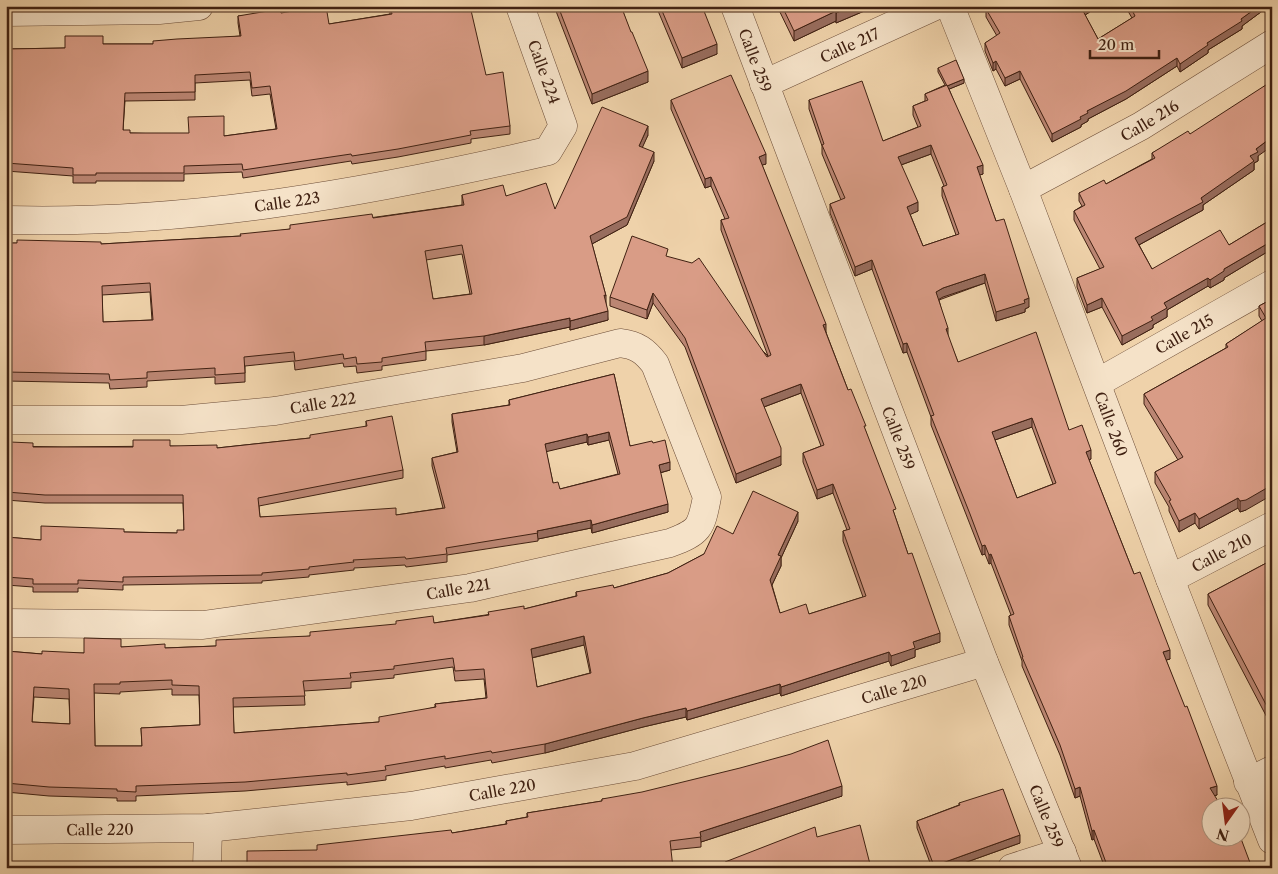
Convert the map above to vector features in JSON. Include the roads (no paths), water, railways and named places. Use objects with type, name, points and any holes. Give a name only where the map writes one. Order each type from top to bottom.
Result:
[{"type":"street","points":[[6,12],[72,9],[159,10],[199,6]]},
{"type":"street","name":"Calle 224","points":[[520,6],[563,126],[558,137]]},
{"type":"street","name":"Calle 259","points":[[735,6],[984,662],[1065,860]]},
{"type":"street","name":"Calle 217","points":[[764,84],[935,6]]},
{"type":"street","name":"Calle 260","points":[[950,6],[1023,189],[1170,579],[1272,840]]},
{"type":"street","name":"Calle 216","points":[[1023,189],[1141,126],[1272,44]]},
{"type":"street","name":"Calle 223","points":[[6,220],[160,217],[294,202],[427,179],[548,151],[558,137]]},
{"type":"street","name":"Calle 215","points":[[1097,383],[1272,284]]},
{"type":"street","name":"Calle 222","points":[[6,420],[181,420],[275,411],[523,368],[620,343],[634,345]]},
{"type":"street","name":"Calle 221","points":[[6,623],[204,625],[470,588],[670,543],[693,534],[703,519],[707,497],[655,364],[646,353],[634,345]]},
{"type":"street","name":"Calle 210","points":[[1170,579],[1272,526]]},
{"type":"street","name":"Calle 220","points":[[6,830],[208,828],[411,806],[635,766],[984,662]]},
{"type":"street","points":[[1248,782],[1272,770]]},
{"type":"street","points":[[207,868],[208,828]]},
{"type":"street","points":[[1012,868],[1065,860]]}]
